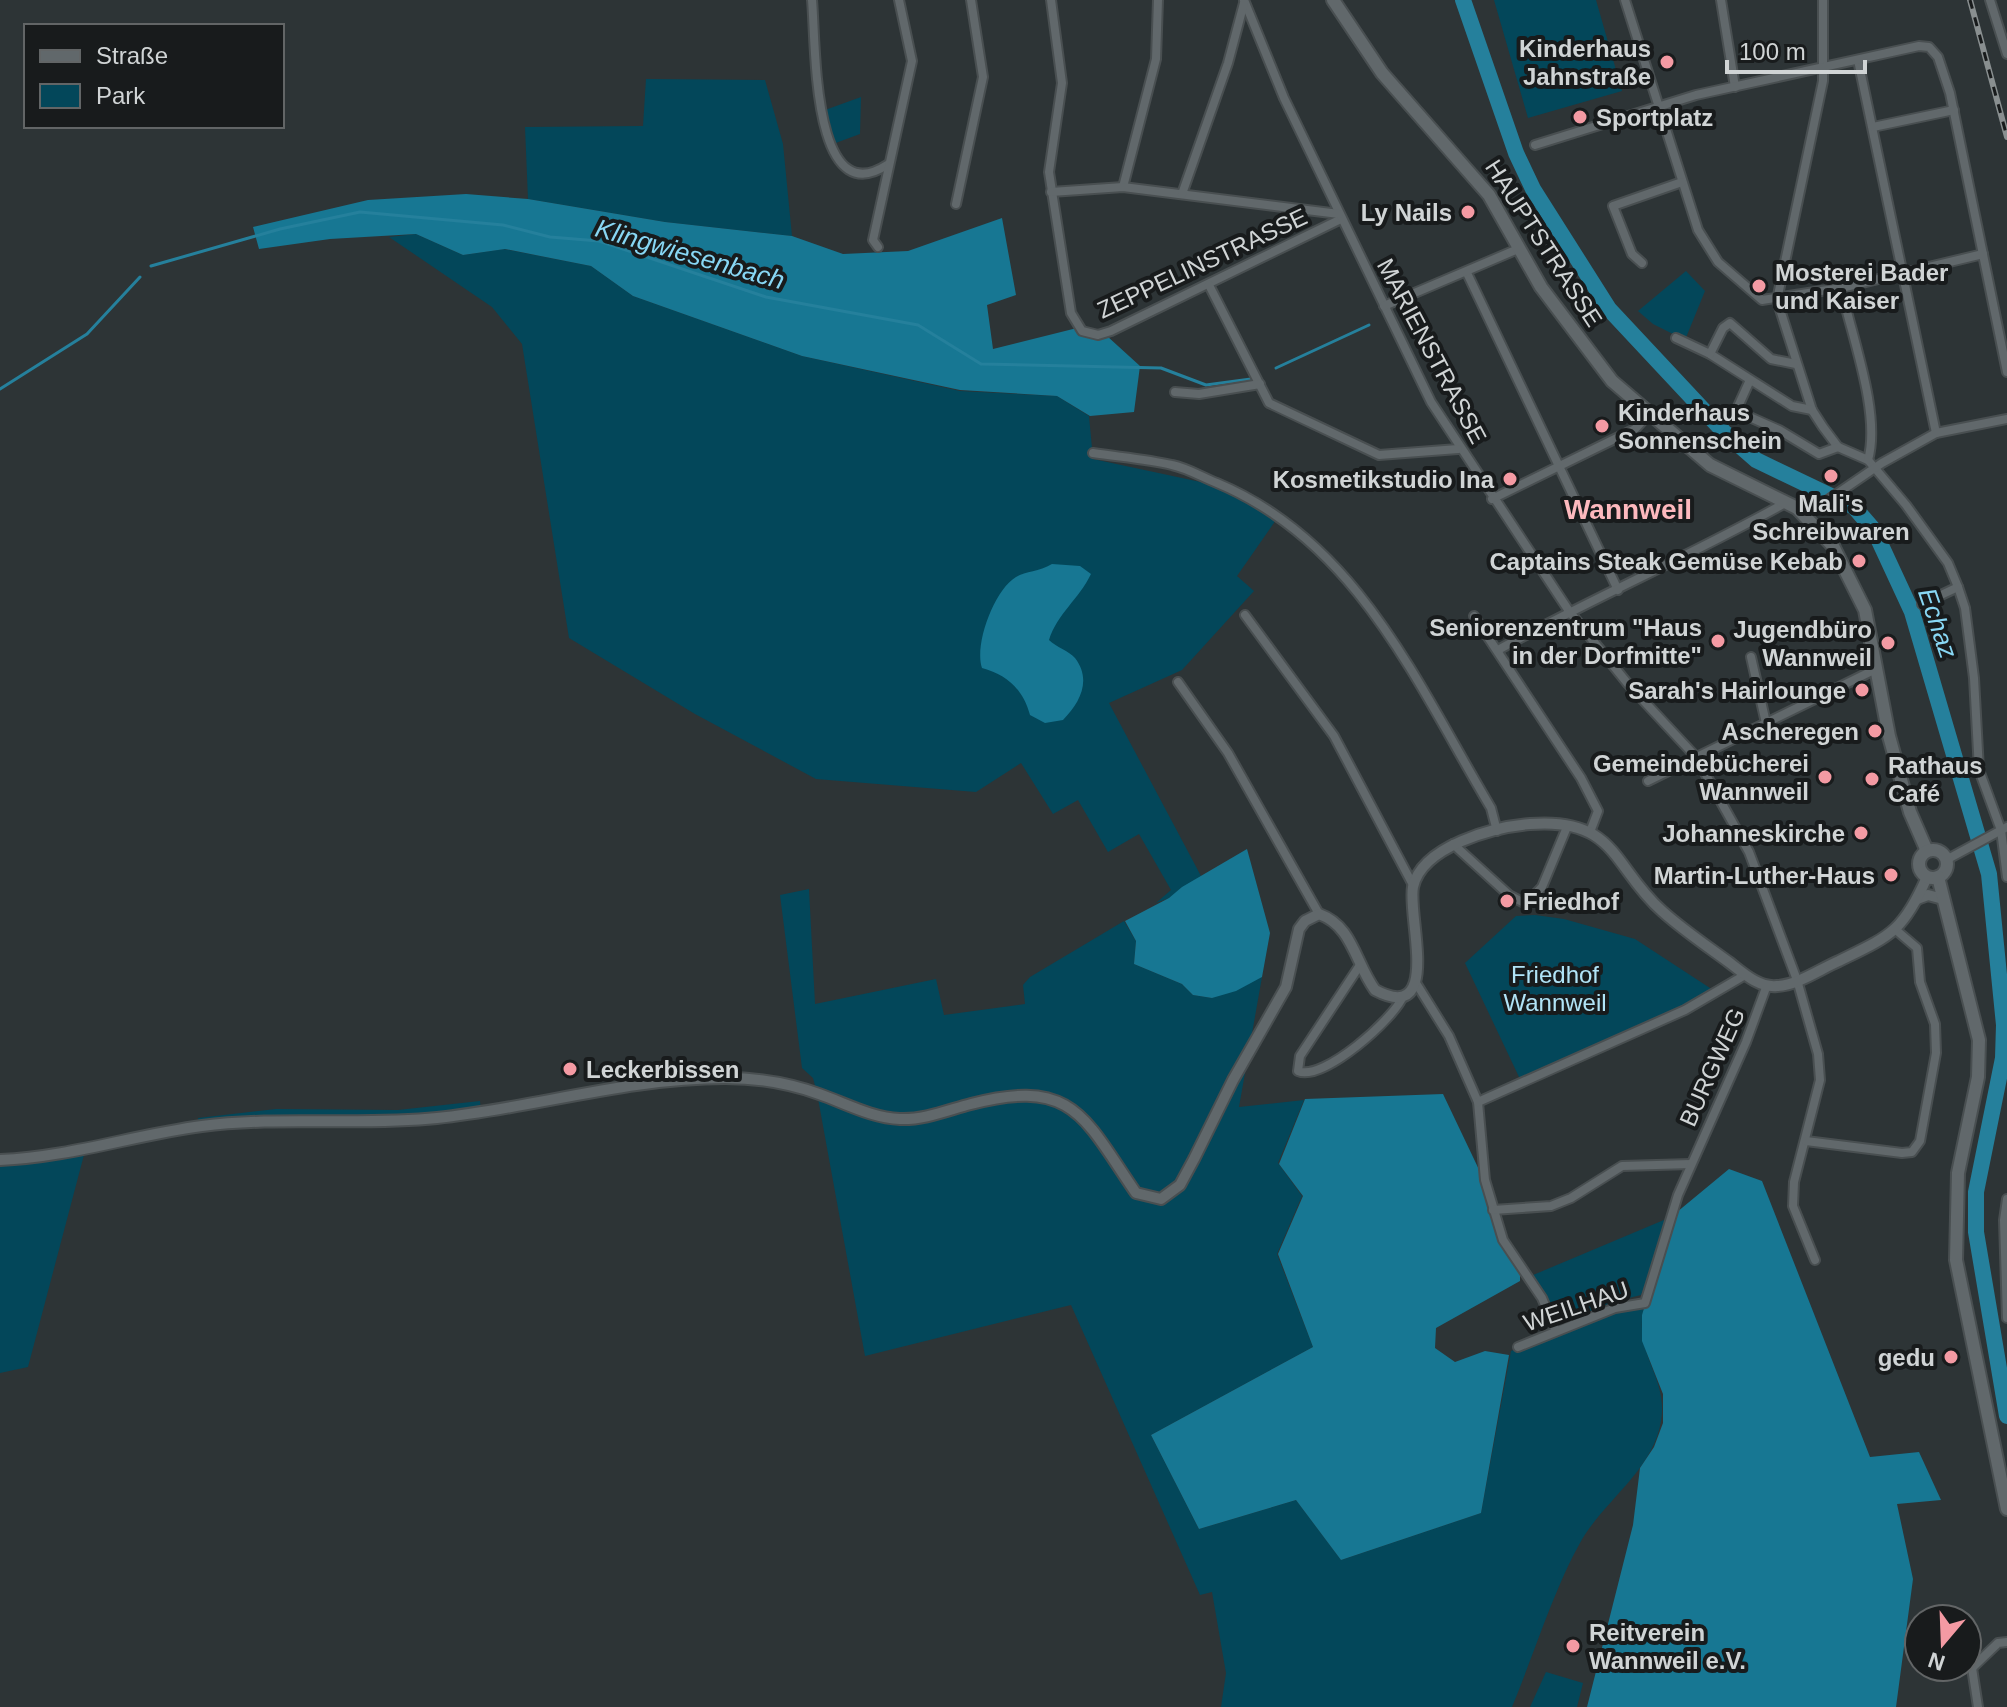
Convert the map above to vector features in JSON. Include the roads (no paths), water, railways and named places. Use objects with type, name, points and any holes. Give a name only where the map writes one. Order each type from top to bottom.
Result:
[{"type":"main road","name":"HAUPTSTRASSE","points":[[1333,0],[1382,73],[1489,195],[1541,287],[1612,381],[1710,465],[1787,502],[1806,515],[1833,546],[1859,596],[1904,794],[1927,851]]},
{"type":"main road","points":[[1932,877],[1944,872],[1946,860],[1941,852],[1927,851],[1918,864],[1932,877],[1943,899],[1975,1017],[1979,1059],[1958,1173],[1956,1260],[2007,1509]]},
{"type":"street","points":[[812,0],[823,119],[830,151],[838,165],[855,174],[873,174],[887,165]]},
{"type":"street","points":[[878,247],[873,240],[912,61],[899,0]]},
{"type":"street","points":[[956,204],[983,77],[971,0]]},
{"type":"street","name":"ZEPPELINSTRASSE","points":[[1051,0],[1062,83],[1049,172],[1071,313],[1082,331],[1098,335],[1111,331],[1209,285],[1340,216]]},
{"type":"street","points":[[1123,187],[1156,59],[1158,0]]},
{"type":"street","points":[[1625,0],[1656,106],[1698,230],[1718,262],[1762,300],[1841,288],[1983,254]]},
{"type":"street","points":[[1721,0],[1735,87]]},
{"type":"street","points":[[1823,0],[1825,67],[1777,300],[1812,410],[1838,447],[1868,460],[1948,563],[1958,587],[1965,608],[1974,678],[1979,770],[2004,828],[2007,877]]},
{"type":"street","points":[[1990,0],[2007,54]]},
{"type":"street","points":[[1182,194],[1228,63],[1244,1]]},
{"type":"street","name":"MARIENSTRASSE","points":[[1244,1],[1340,216],[1431,402],[1458,449],[1569,611],[1628,684],[1696,757],[1749,852],[1797,980],[1818,1054],[1820,1080],[1794,1182],[1793,1206],[1815,1260]]},
{"type":"street","points":[[1535,145],[1656,106],[1919,46],[1934,49],[1954,110],[2007,372]]},
{"type":"street","points":[[1858,60],[1936,433]]},
{"type":"street","points":[[1873,127],[1954,110]]},
{"type":"street","points":[[1642,263],[1632,254],[1613,206],[1682,182]]},
{"type":"street","points":[[1051,192],[1123,187],[1340,216]]},
{"type":"street","points":[[1384,306],[1518,249]]},
{"type":"street","points":[[1467,273],[1618,590]]},
{"type":"street","points":[[1209,285],[1269,403],[1309,419],[1379,455],[1458,449]]},
{"type":"street","points":[[1841,288],[1874,440],[1868,460]]},
{"type":"street","points":[[1710,354],[1723,328],[1730,323],[1771,359],[1796,364]]},
{"type":"street","points":[[1676,338],[1710,354],[1792,406],[1812,410]]},
{"type":"street","points":[[1750,380],[1736,411],[1779,430],[1819,454],[1838,447]]},
{"type":"street","points":[[1175,392],[1199,394],[1260,384]]},
{"type":"street","points":[[1492,499],[1635,429],[1649,414]]},
{"type":"street","points":[[1806,515],[1936,433],[2007,419]]},
{"type":"street","points":[[1093,453],[1174,465],[1237,492],[1302,533],[1326,554],[1361,594],[1396,648],[1491,808],[1497,831]]},
{"type":"street","points":[[1498,650],[1569,611],[1711,545],[1787,502]]},
{"type":"street","points":[[1922,604],[1958,587]]},
{"type":"street","points":[[1245,615],[1334,736],[1413,885],[1413,920],[1419,966],[1416,983],[1403,996],[1398,1009],[1354,1049],[1311,1072],[1298,1071],[1300,1056],[1360,965]]},
{"type":"street","points":[[1474,616],[1598,811],[1590,832]]},
{"type":"street","points":[[1751,657],[1766,723]]},
{"type":"street","points":[[1648,781],[1876,669]]},
{"type":"street","points":[[1178,682],[1228,753],[1319,914],[1334,919],[1343,927],[1375,990],[1386,996],[1403,996]]},
{"type":"street","points":[[1413,885],[1431,862],[1453,844],[1477,834],[1530,824],[1590,832],[1612,847],[1661,911],[1745,975],[1767,985],[1797,980],[1896,930],[1932,877]]},
{"type":"street","points":[[1453,844],[1509,895],[1526,904],[1542,887],[1567,827]]},
{"type":"street","points":[[1946,860],[2004,828]]},
{"type":"street","points":[[1917,899],[1928,895],[1943,899]]},
{"type":"street","points":[[0,1160],[71,1154],[232,1123],[309,1119],[400,1121],[481,1112],[686,1079],[760,1080],[790,1085],[881,1116],[901,1119],[1004,1095],[1048,1099],[1086,1120],[1101,1136],[1136,1193],[1161,1199],[1180,1185],[1233,1080],[1286,987],[1299,929],[1305,921],[1319,914]]},
{"type":"street","points":[[1806,1141],[1902,1153],[1912,1152],[1920,1141],[1936,1053],[1935,1024],[1920,982],[1917,948],[1896,930]]},
{"type":"street","points":[[1478,1102],[1685,1010],[1745,975]]},
{"type":"street","points":[[1416,983],[1449,1036],[1478,1102],[1485,1180],[1503,1240],[1542,1298],[1556,1331]]},
{"type":"street","name":"BURGWEG","points":[[1691,1164],[1746,1042],[1767,985]]},
{"type":"street","points":[[1493,1210],[1551,1206],[1571,1198],[1622,1166],[1691,1164]]},
{"type":"street","name":"WEILHAU","points":[[1518,1347],[1615,1308],[1645,1303],[1691,1164]]},
{"type":"street","points":[[2007,1199],[2004,1220],[2007,1318]]},
{"type":"street","points":[[1983,1655],[1998,1643],[2007,1642]]},
{"type":"street","points":[[1973,1683],[1978,1707]]},
{"type":"waterway","name":"Echaz","points":[[1463,0],[1516,153],[1533,189],[1609,309],[1724,432],[1756,460],[1854,507],[1874,530],[1912,612],[1989,874],[2004,1025],[2003,1058],[1976,1192],[1976,1232],[2007,1416]]},
{"type":"waterway","name":"Klingwiesenbach","points":[[151,266],[280,229],[360,212],[503,225],[550,237],[599,241],[766,297],[918,325],[981,364],[1161,368],[1206,385],[1251,379]]},
{"type":"waterway","points":[[0,389],[87,334],[140,277]]},
{"type":"waterway","points":[[1276,368],[1369,325]]},
{"type":"railway","points":[[1970,0],[2007,137]]},
{"type":"place","name":"Kinderhaus Jahnstraße","points":[[1667,62]]},
{"type":"place","name":"Sportplatz","points":[[1580,117]]},
{"type":"place","name":"Ly Nails","points":[[1468,212]]},
{"type":"place","name":"Mosterei Bader und Kaiser","points":[[1759,286]]},
{"type":"place","name":"Kinderhaus Sonnenschein","points":[[1602,426]]},
{"type":"place","name":"Mali's Schreibwaren","points":[[1831,476]]},
{"type":"place","name":"Kosmetikstudio Ina","points":[[1510,479]]},
{"type":"place","name":"Captains Steak Gemüse Kebab","points":[[1859,561]]},
{"type":"place","name":"Seniorenzentrum \"Haus in der Dorfmitte\"","points":[[1718,641]]},
{"type":"place","name":"Jugendbüro Wannweil","points":[[1888,643]]},
{"type":"place","name":"Sarah's Hairlounge","points":[[1862,690]]},
{"type":"place","name":"Ascheregen","points":[[1875,731]]},
{"type":"place","name":"Gemeindebücherei Wannweil","points":[[1825,777]]},
{"type":"place","name":"Rathaus Café","points":[[1872,779]]},
{"type":"place","name":"Johanneskirche","points":[[1861,833]]},
{"type":"place","name":"Martin-Luther-Haus","points":[[1891,875]]},
{"type":"place","name":"Friedhof","points":[[1507,901]]},
{"type":"place","name":"Leckerbissen","points":[[570,1069]]},
{"type":"place","name":"gedu","points":[[1951,1357]]},
{"type":"place","name":"Reitverein Wannweil e.V.","points":[[1573,1646]]},
{"type":"district","name":"Wannweil","points":[[1628,509]]},
{"type":"park label","name":"Friedhof Wannweil","points":[[1555,988]]}]
